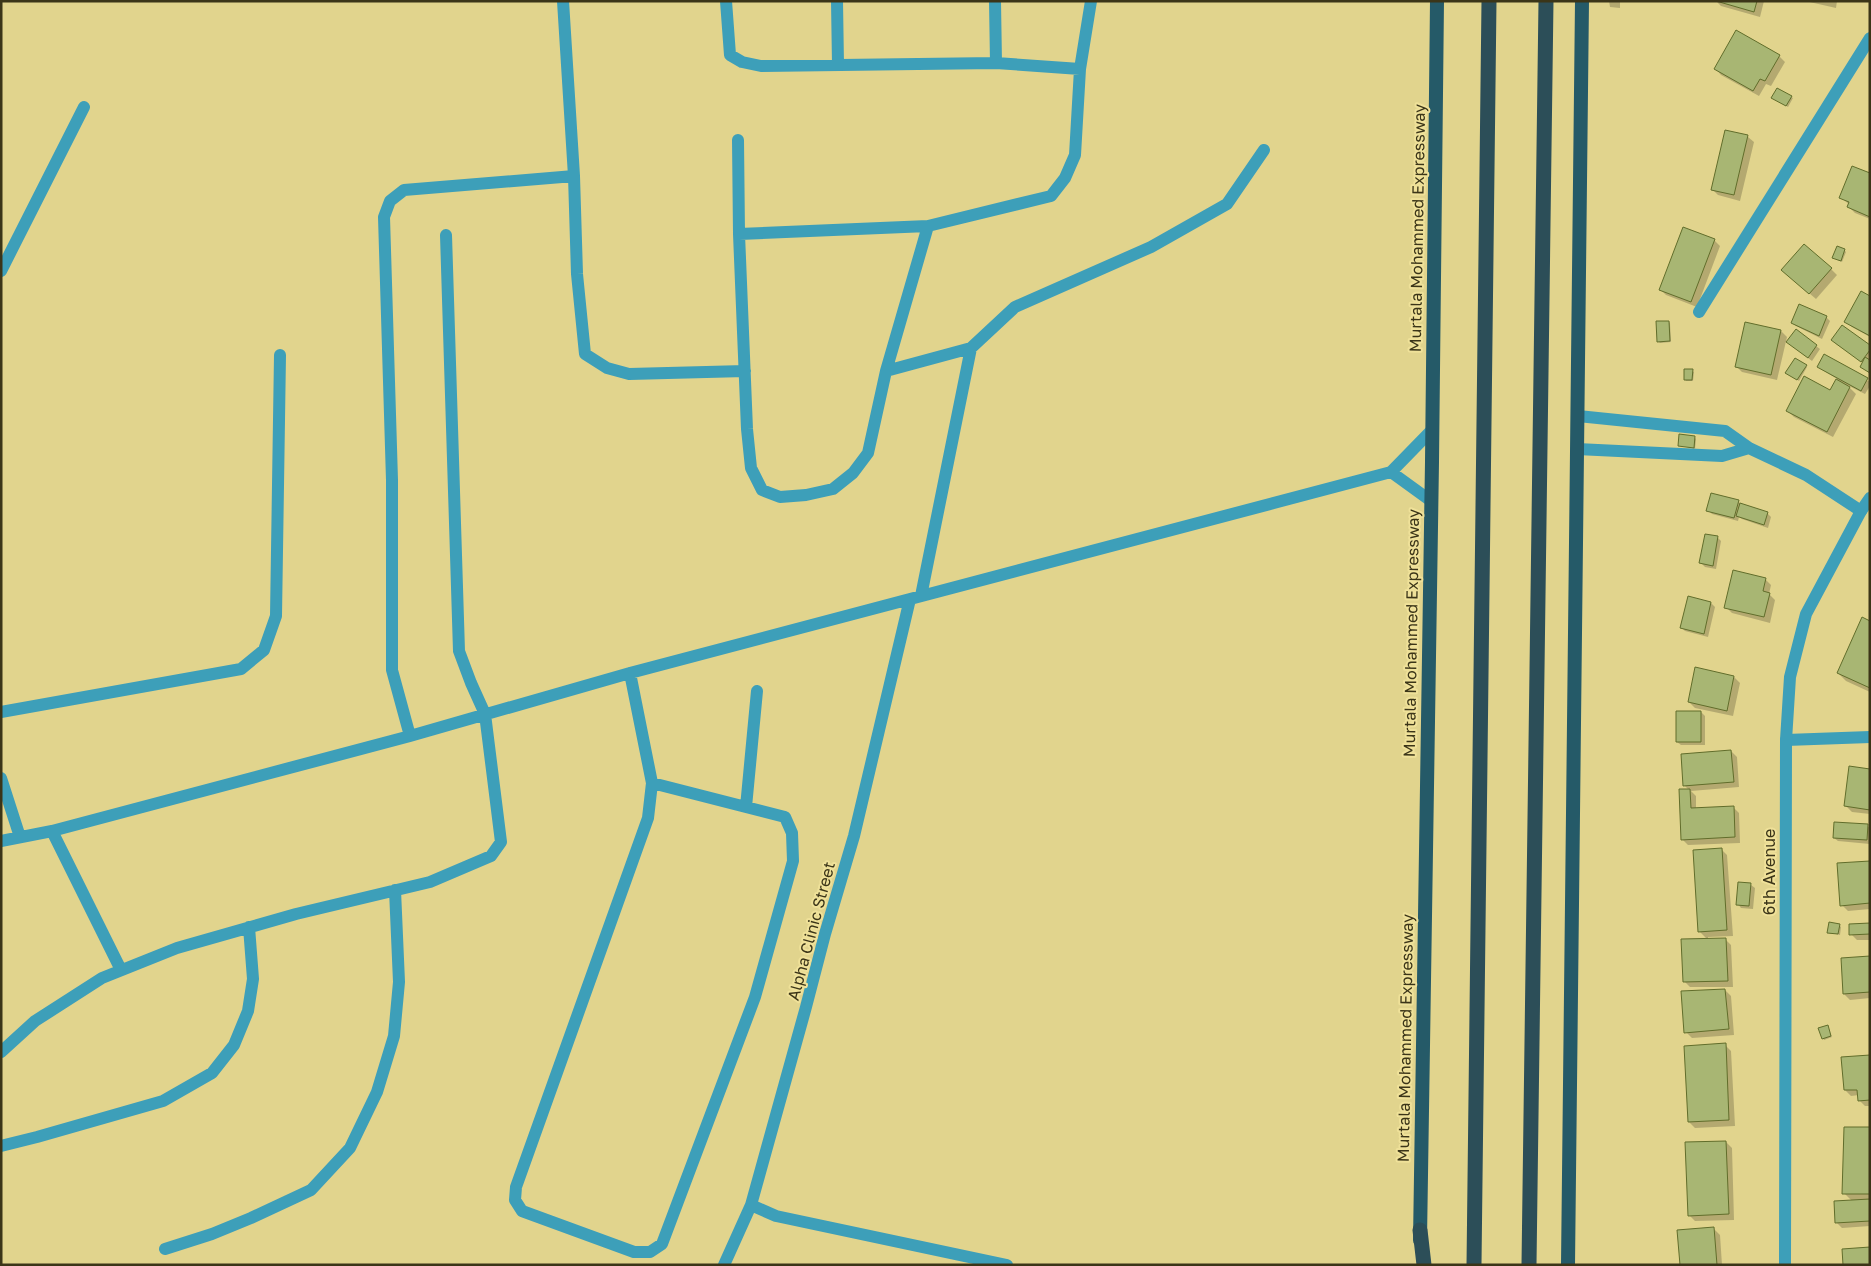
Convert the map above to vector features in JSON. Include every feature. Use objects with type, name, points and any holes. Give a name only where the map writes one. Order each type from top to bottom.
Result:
[{"type":"highway","name":"Murtala Mohammed Expressway","points":[[1419,1265],[1437,1]]},
{"type":"highway","points":[[1474,1265],[1489,1]]},
{"type":"highway","points":[[1529,1265],[1546,1]]},
{"type":"highway","points":[[1568,1265],[1582,1]]},
{"type":"highway","points":[[1420,1230],[1424,1265]]},
{"type":"street","points":[[563,1],[574,176],[577,274],[585,354],[607,368],[630,374],[745,371]]},
{"type":"street","points":[[726,1],[730,56],[742,62],[760,66],[996,63],[1080,69]]},
{"type":"street","points":[[837,1],[838,65]]},
{"type":"street","points":[[995,1],[996,63]]},
{"type":"street","points":[[739,234],[928,226],[1051,196],[1065,178],[1075,155],[1080,69],[1091,1]]},
{"type":"street","points":[[1699,312],[1870,38]]},
{"type":"street","points":[[1,271],[84,107]]},
{"type":"street","points":[[738,140],[739,234],[747,429],[751,468],[762,490],[780,497],[806,495],[833,489],[854,473],[868,453],[886,371],[928,226]]},
{"type":"street","points":[[886,371],[971,348],[1015,307],[1152,247],[1227,204],[1264,150]]},
{"type":"street","points":[[410,736],[392,670],[392,480],[384,217],[390,202],[404,190],[574,176]]},
{"type":"street","points":[[1,1052],[35,1021],[102,978],[121,970],[177,948],[249,927],[430,882],[491,856],[501,842],[485,714],[459,651],[446,235]]},
{"type":"street","name":"Alpha Clinic Street","points":[[724,1265],[751,1205],[825,934],[854,836],[915,598],[971,348]]},
{"type":"street","points":[[1,712],[241,669],[264,650],[276,616],[280,355]]},
{"type":"street","points":[[1578,416],[1724,431],[1749,448],[1806,474],[1861,511]]},
{"type":"street","points":[[1,841],[52,831],[410,736],[630,673],[1391,472],[1432,430]]},
{"type":"street","points":[[1577,449],[1722,456],[1749,448]]},
{"type":"street","points":[[1391,472],[1431,501]]},
{"type":"street","name":"6th Avenue","points":[[1784,1265],[1786,740],[1790,677],[1806,614],[1861,511],[1870,498]]},
{"type":"street","points":[[630,673],[652,784],[648,818],[516,1187],[515,1200],[522,1211],[634,1252],[650,1252],[662,1244],[755,997],[793,861],[792,833],[785,817],[652,784]]},
{"type":"street","points":[[746,808],[757,691]]},
{"type":"street","points":[[1786,740],[1870,738]]},
{"type":"street","points":[[1,778],[20,837]]},
{"type":"street","points":[[52,831],[121,970]]},
{"type":"street","points":[[165,1249],[212,1234],[311,1190],[350,1148],[377,1092],[394,1036],[399,982],[395,890]]},
{"type":"street","points":[[1,1146],[163,1101],[212,1073],[234,1045],[248,1011],[253,979],[249,927]]},
{"type":"street","points":[[751,1205],[776,1216],[1007,1265]]},
{"type":"building","points":[[1716,1],[1757,1],[1754,12]]},
{"type":"building","points":[[1736,30],[1780,55],[1765,81],[1760,79],[1753,91],[1714,69]]},
{"type":"building","points":[[1777,88],[1792,96],[1786,106],[1771,98]]},
{"type":"building","points":[[1725,130],[1748,135],[1734,195],[1711,190]]},
{"type":"building","points":[[1852,166],[1870,173],[1870,217],[1847,207],[1849,202],[1839,198]]},
{"type":"building","points":[[1683,227],[1715,239],[1691,302],[1659,290]]},
{"type":"building","points":[[1804,244],[1832,268],[1809,294],[1781,270]]},
{"type":"building","points":[[1837,246],[1845,249],[1841,261],[1832,258]]},
{"type":"building","points":[[1861,291],[1870,296],[1870,336],[1844,322]]},
{"type":"building","points":[[1799,304],[1827,316],[1819,336],[1791,323]]},
{"type":"building","points":[[1656,321],[1669,321],[1670,341],[1657,342]]},
{"type":"building","points":[[1745,322],[1781,330],[1771,375],[1735,367]]},
{"type":"building","points":[[1842,325],[1870,345],[1870,350],[1861,362],[1831,340]]},
{"type":"building","points":[[1796,329],[1817,345],[1808,358],[1786,342]]},
{"type":"building","points":[[1824,354],[1868,378],[1861,391],[1817,367]]},
{"type":"building","points":[[1865,357],[1870,360],[1870,373],[1860,367]]},
{"type":"building","points":[[1795,358],[1807,365],[1797,380],[1785,373]]},
{"type":"building","points":[[1684,369],[1693,369],[1692,380],[1684,380]]},
{"type":"building","points":[[1804,376],[1830,390],[1836,379],[1850,387],[1827,432],[1786,411]]},
{"type":"building","points":[[1679,434],[1695,436],[1694,448],[1678,446]]},
{"type":"building","points":[[1711,493],[1739,500],[1734,518],[1706,511]]},
{"type":"building","points":[[1740,503],[1768,512],[1764,525],[1736,516]]},
{"type":"building","points":[[1705,534],[1718,536],[1713,566],[1699,563]]},
{"type":"building","points":[[1733,570],[1766,578],[1763,591],[1770,593],[1764,617],[1724,608]]},
{"type":"building","points":[[1688,596],[1711,602],[1704,634],[1680,628]]},
{"type":"building","points":[[1862,617],[1870,621],[1870,688],[1837,673]]},
{"type":"building","points":[[1695,667],[1734,676],[1727,711],[1688,702]]},
{"type":"building","points":[[1676,711],[1701,711],[1701,742],[1676,742]]},
{"type":"building","points":[[1731,750],[1734,782],[1683,786],[1681,754]]},
{"type":"building","points":[[1849,766],[1870,769],[1870,810],[1844,806]]},
{"type":"building","points":[[1679,789],[1690,789],[1691,808],[1734,806],[1735,837],[1681,840]]},
{"type":"building","points":[[1834,822],[1868,824],[1867,840],[1833,838]]},
{"type":"building","points":[[1722,848],[1727,930],[1698,932],[1693,850]]},
{"type":"building","points":[[1870,861],[1870,903],[1840,906],[1837,863]]},
{"type":"building","points":[[1738,882],[1751,883],[1749,906],[1736,905]]},
{"type":"building","points":[[1829,922],[1840,924],[1838,934],[1827,933]]},
{"type":"building","points":[[1870,923],[1870,934],[1849,935],[1849,924]]},
{"type":"building","points":[[1726,938],[1728,981],[1683,982],[1681,939]]},
{"type":"building","points":[[1870,956],[1870,992],[1843,994],[1841,958]]},
{"type":"building","points":[[1725,989],[1729,1029],[1684,1033],[1681,991]]},
{"type":"building","points":[[1828,1025],[1831,1036],[1822,1039],[1818,1028]]},
{"type":"building","points":[[1726,1043],[1729,1120],[1688,1122],[1684,1046]]},
{"type":"building","points":[[1870,1055],[1870,1100],[1858,1101],[1857,1090],[1844,1090],[1841,1057]]},
{"type":"building","points":[[1844,1127],[1870,1127],[1870,1194],[1842,1194]]},
{"type":"building","points":[[1726,1141],[1729,1214],[1688,1216],[1685,1142]]},
{"type":"building","points":[[1870,1199],[1870,1221],[1835,1223],[1834,1201]]},
{"type":"building","points":[[1714,1227],[1717,1265],[1680,1265],[1677,1230]]},
{"type":"building","points":[[1870,1247],[1870,1265],[1843,1265],[1842,1249]]}]
